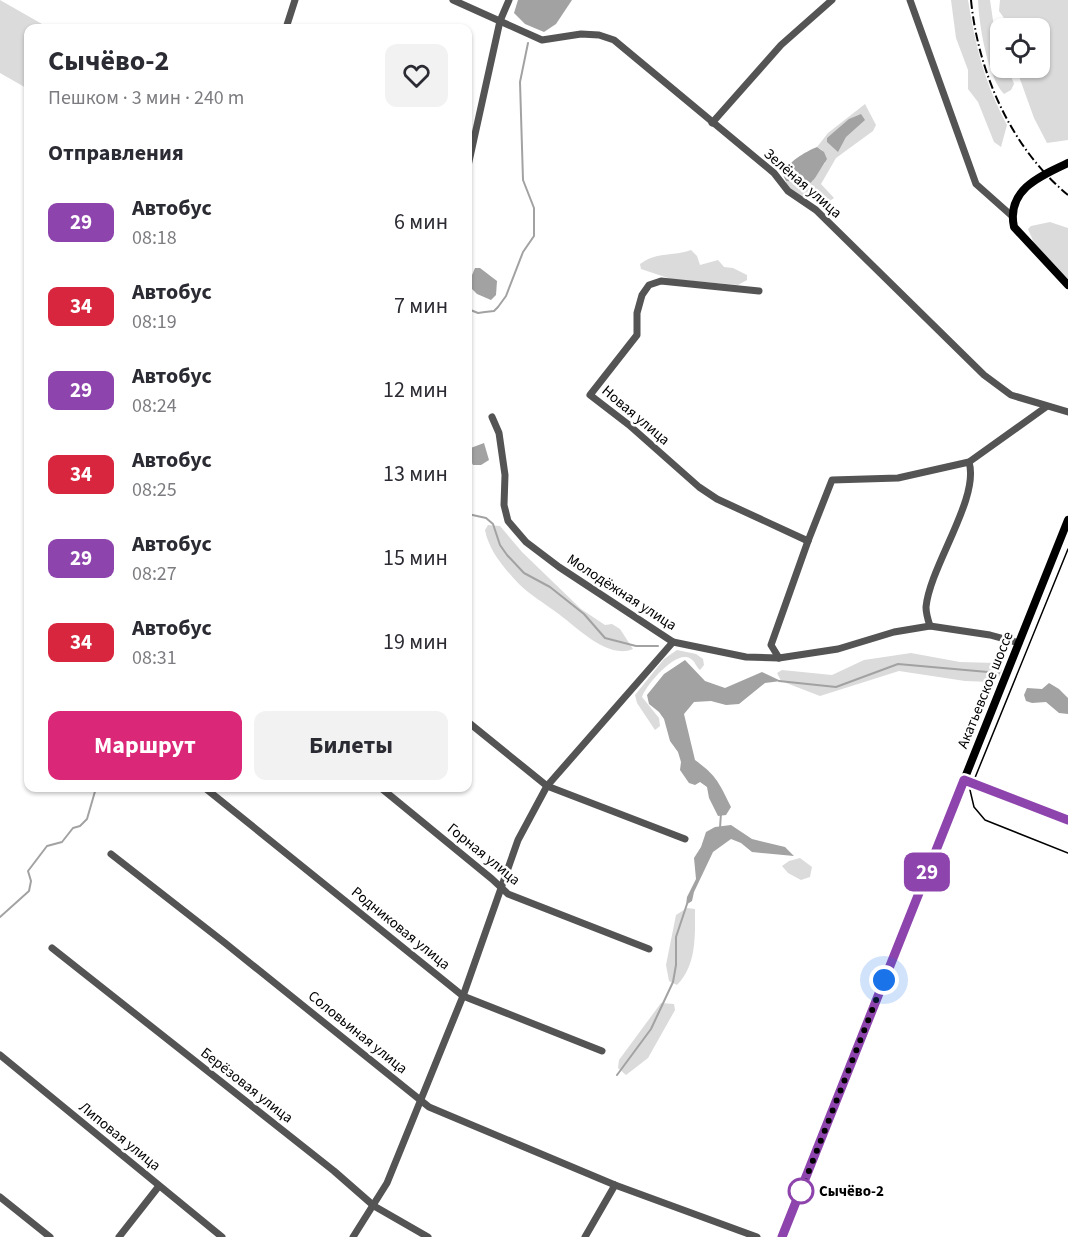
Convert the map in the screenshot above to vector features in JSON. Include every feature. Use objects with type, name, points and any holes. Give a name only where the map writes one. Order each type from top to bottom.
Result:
[{"type":"main road","points":[[1068,163],[1046,173],[1024,189],[1015,202],[1012,216],[1014,227],[1068,285]]},
{"type":"main road","name":"Акатьевское шоссе","points":[[964,780],[1068,520]]},
{"type":"main road","points":[[964,780],[1068,820]]},
{"type":"street","points":[[287,24],[295,0]]},
{"type":"street","name":"Зелёная улица","points":[[453,0],[542,40],[581,34],[599,35],[614,40],[774,173],[788,191],[816,210],[984,375],[1011,395],[1068,412]]},
{"type":"street","points":[[472,148],[500,21],[509,0]]},
{"type":"street","points":[[712,123],[781,45],[832,0]]},
{"type":"street","points":[[910,0],[976,184],[1012,216]]},
{"type":"street","name":"Новая улица","points":[[759,291],[661,281],[649,285],[642,295],[637,313],[637,335],[590,395],[629,425],[699,487],[717,499],[808,540]]},
{"type":"street","points":[[779,658],[771,645],[832,480],[898,478],[969,462],[1046,407]]},
{"type":"street","name":"Молодёжная улица","points":[[492,417],[499,433],[505,475],[504,505],[508,521],[526,542],[559,567],[673,642],[746,657],[779,658],[838,649],[894,632],[930,626],[990,635],[1019,643]]},
{"type":"street","points":[[930,626],[926,609],[932,581],[968,491],[973,473],[969,462]]},
{"type":"street","points":[[353,1237],[387,1183],[463,996],[518,840],[547,786],[673,642]]},
{"type":"street","points":[[472,725],[547,786],[685,839]]},
{"type":"street","name":"Акатьевское шоссе","points":[[782,1237],[964,780]]},
{"type":"street","name":"Родниковая улица","points":[[210,792],[463,996],[602,1051]]},
{"type":"street","name":"Горная улица","points":[[386,792],[508,894],[649,949]]},
{"type":"street","name":"Соловьиная улица","points":[[111,854],[438,1112],[615,1185],[757,1237]]},
{"type":"street","name":"Берёзовая улица","points":[[52,948],[334,1171],[374,1206],[428,1237]]},
{"type":"street","name":"Липовая улица","points":[[0,1055],[222,1237]]},
{"type":"street","points":[[585,1237],[615,1185]]},
{"type":"street","points":[[119,1237],[159,1186]]},
{"type":"street","points":[[0,1197],[50,1237]]},
{"type":"shaded area","points":[[0,0],[42,24],[24,24],[24,87],[0,73]]},
{"type":"shaded area","points":[[518,0],[572,0],[556,24],[544,32],[525,24],[514,13]]},
{"type":"shaded area","points":[[951,0],[968,0],[982,64],[992,94],[1007,125],[1001,147],[994,142],[978,102],[968,89],[968,70],[956,38]]},
{"type":"shaded area","points":[[978,0],[990,0],[993,18],[990,18],[990,66],[982,36]]},
{"type":"shaded area","points":[[1000,0],[1068,0],[1068,140],[1047,143],[1034,118],[1020,78],[1050,78],[1050,18],[1004,18],[999,11]]},
{"type":"shaded area","points":[[994,78],[1012,78],[1014,84],[1011,90],[1004,94]]},
{"type":"shaded area","points":[[865,104],[876,125],[873,131],[836,158],[821,184],[834,198],[828,202],[817,190],[812,199],[801,197],[786,186],[786,181],[795,182],[802,188],[807,188],[825,163],[822,150],[817,147],[828,133]]},
{"type":"shaded area","points":[[861,114],[865,120],[846,137],[838,152],[827,142],[827,138],[849,119]]},
{"type":"shaded area","points":[[817,147],[824,152],[827,159],[806,188],[802,188],[795,182],[786,181],[783,175],[788,166]]},
{"type":"shaded area","points":[[1050,222],[1068,228],[1068,279],[1034,243],[1028,229],[1031,226]]},
{"type":"shaded area","points":[[691,250],[697,256],[700,265],[718,260],[724,267],[733,268],[747,275],[747,280],[738,285],[671,279],[641,269],[640,264],[653,257]]},
{"type":"shaded area","points":[[475,268],[480,268],[497,281],[496,295],[491,300],[477,294],[472,289],[472,275]]},
{"type":"shaded area","points":[[484,443],[489,460],[481,465],[473,465],[472,448]]},
{"type":"shaded area","points":[[488,525],[500,526],[522,552],[581,609],[605,625],[612,624],[620,629],[633,649],[623,651],[602,646],[523,588],[494,552],[485,530]]},
{"type":"shaded area","points":[[677,650],[696,654],[703,659],[704,665],[700,670],[691,659],[685,657],[678,659],[663,669],[649,684],[642,697],[659,718],[660,726],[655,730],[637,703],[635,695],[664,659]]},
{"type":"shaded area","points":[[911,653],[960,662],[997,663],[1002,670],[999,677],[991,682],[965,681],[899,671],[820,696],[781,681],[777,673],[782,670],[832,675],[864,660]]},
{"type":"shaded area","points":[[685,660],[705,681],[725,688],[762,672],[781,681],[765,683],[739,704],[694,702],[684,714],[695,760],[717,780],[731,807],[726,815],[718,816],[709,798],[707,787],[700,782],[695,785],[689,783],[680,770],[681,762],[678,752],[670,741],[664,719],[649,704],[647,695],[664,674]]},
{"type":"shaded area","points":[[1049,683],[1068,698],[1068,714],[1059,713],[1046,702],[1026,701],[1024,695],[1027,688],[1042,689]]},
{"type":"shaded area","points":[[731,825],[752,839],[785,847],[794,856],[752,852],[741,843],[731,839],[713,852],[692,901],[686,905],[687,897],[696,879],[694,858],[706,832],[715,827]]},
{"type":"shaded area","points":[[800,858],[812,867],[810,877],[801,880],[788,873],[782,866]]},
{"type":"shaded area","points":[[687,908],[695,909],[694,949],[684,977],[677,985],[669,981],[666,965],[676,915]]},
{"type":"shaded area","points":[[661,1003],[674,1004],[675,1010],[648,1058],[626,1075],[618,1068],[619,1060]]},
{"type":"waterway","points":[[472,311],[478,313],[494,311],[498,307],[506,296],[523,252],[534,236],[534,208],[523,180],[520,82],[528,43]]},
{"type":"waterway","points":[[472,515],[486,518],[493,524],[500,545],[524,573],[550,587],[584,614],[605,638],[636,646],[658,646]]},
{"type":"waterway","points":[[779,681],[836,687],[898,664],[999,673]]},
{"type":"waterway","points":[[0,917],[29,891],[31,881],[28,871],[47,846],[62,842],[73,828],[80,826],[87,819],[95,792]]},
{"type":"waterway","points":[[720,828],[721,813]]},
{"type":"waterway","points":[[617,1075],[651,1029],[673,982],[676,965],[676,937],[687,904]]},
{"type":"tram line","points":[[1068,549],[970,790],[974,807],[985,820],[1068,853]]},
{"type":"railway","points":[[971,0],[981,54],[1001,107],[1014,132],[1030,155],[1068,195]]},
{"type":"bus line","name":"29","points":[[782,1237],[964,780],[1068,820]]},
{"type":"place","name":"Сычёво-2","points":[[801,1191]]},
{"type":"route","points":[[801,1191],[884,980]]}]
